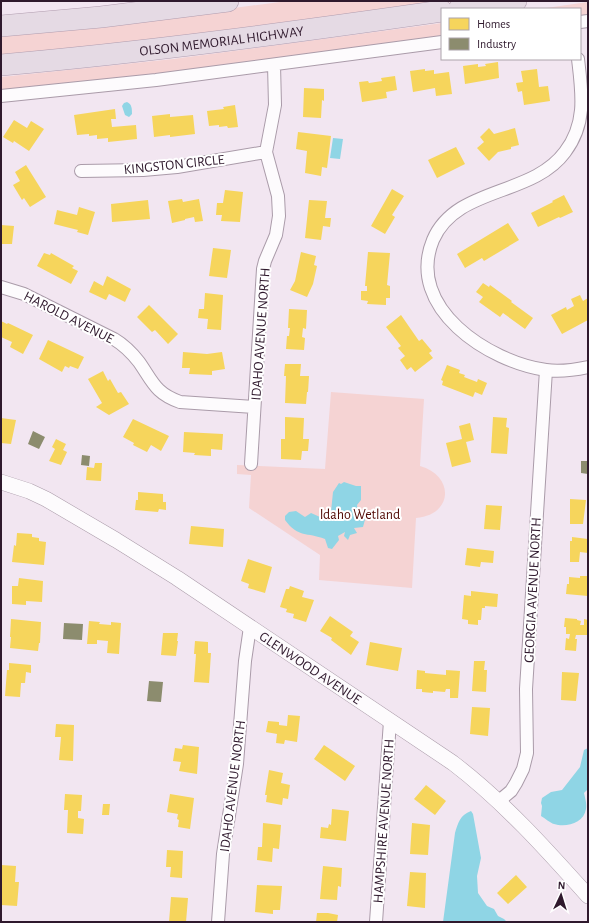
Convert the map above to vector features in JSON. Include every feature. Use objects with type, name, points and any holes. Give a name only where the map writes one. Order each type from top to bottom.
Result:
[{"type":"highway","points":[[1,26],[101,17],[228,1]]},
{"type":"highway","points":[[466,8],[516,1]]},
{"type":"highway","name":"OLSON MEMORIAL HIGHWAY","points":[[1,65],[81,58],[193,45],[441,11]]},
{"type":"street","points":[[1,96],[90,88],[441,42]]},
{"type":"street","points":[[578,60],[582,98],[581,113],[576,132],[565,152],[543,173],[526,182],[475,200],[450,216],[438,231],[428,257],[429,278],[434,295],[445,313],[461,330],[481,345],[504,358],[546,370],[572,370],[588,367]]},
{"type":"street","name":"IDAHO AVENUE NORTH","points":[[251,464],[263,269],[276,235],[279,216],[278,196],[266,152],[275,105],[274,65]]},
{"type":"street","name":"KINGSTON CIRCLE","points":[[81,171],[142,170],[177,167],[266,152]]},
{"type":"street","name":"HAROLD AVENUE","points":[[1,287],[24,294],[125,346],[135,357],[158,390],[172,399],[185,403],[254,407]]},
{"type":"street","name":"GEORGIA AVENUE NORTH","points":[[499,801],[511,791],[516,783],[523,768],[527,753],[526,689],[546,370]]},
{"type":"street","name":"GLENWOOD AVENUE","points":[[1,482],[29,491],[75,515],[170,574],[453,763],[499,801],[588,896]]},
{"type":"street","name":"IDAHO AVENUE NORTH","points":[[218,922],[223,854],[237,764],[245,661],[250,627]]},
{"type":"street","name":"HAMPSHIRE AVENUE NORTH","points":[[376,922],[390,720]]},
{"type":"green space","points":[[287,1],[460,1],[256,29],[1,58],[1,34],[159,18]]},
{"type":"green space","points":[[588,2],[588,16],[581,17],[581,8],[546,8]]},
{"type":"green space","points":[[441,23],[441,36],[154,74],[1,90],[1,77],[173,59]]},
{"type":"green space","name":"Idaho Wetland","points":[[331,392],[424,399],[420,466],[431,471],[439,478],[444,486],[445,495],[443,503],[437,510],[428,515],[416,518],[412,588],[319,580],[320,555],[249,508],[251,475],[237,474],[237,465],[325,469]]},
{"type":"water","points":[[127,102],[131,105],[132,109],[132,114],[129,117],[125,115],[122,106]]},
{"type":"water","points":[[333,138],[343,139],[340,159],[330,158]]},
{"type":"water","points":[[344,482],[361,486],[361,500],[357,505],[358,511],[364,512],[366,516],[363,527],[354,528],[357,533],[350,535],[348,540],[344,536],[345,532],[338,536],[339,540],[332,549],[328,548],[325,539],[303,534],[294,530],[285,520],[285,516],[289,512],[296,511],[305,517],[311,513],[320,517],[325,512],[331,512],[333,492],[339,483],[341,484]]},
{"type":"water","points":[[588,748],[588,789],[584,793],[586,805],[585,814],[578,821],[569,825],[552,823],[541,816],[542,798],[551,792],[562,790],[580,767],[584,750]]},
{"type":"water","points":[[471,811],[473,814],[481,858],[477,876],[478,893],[487,906],[494,909],[498,916],[507,922],[443,922],[455,833],[458,823],[462,817]]},
{"type":"building: Homes","points":[[498,62],[499,78],[465,84],[463,66],[478,64],[478,67],[486,66],[485,64]]},
{"type":"building: Homes","points":[[425,69],[425,71],[434,70],[434,74],[449,72],[452,94],[436,96],[435,88],[413,92],[410,71]]},
{"type":"building: Homes","points":[[537,69],[539,87],[548,86],[550,101],[524,105],[522,91],[518,92],[516,83],[523,82],[521,71]]},
{"type":"building: Homes","points":[[395,76],[397,90],[386,92],[387,98],[362,102],[359,82],[368,81],[369,83],[382,81],[381,78]]},
{"type":"building: Homes","points":[[304,88],[324,89],[324,101],[322,100],[321,118],[303,117]]},
{"type":"building: Homes","points":[[235,105],[238,127],[228,128],[227,126],[219,127],[219,125],[209,126],[207,111],[224,109],[223,107]]},
{"type":"building: Homes","points":[[115,109],[116,119],[111,119],[112,127],[136,125],[137,139],[108,142],[108,138],[97,139],[97,135],[77,135],[74,115]]},
{"type":"building: Homes","points":[[170,114],[170,117],[193,115],[195,134],[154,137],[152,116]]},
{"type":"building: Homes","points":[[14,120],[27,128],[31,121],[44,129],[29,151],[14,141],[13,143],[3,137]]},
{"type":"building: Homes","points":[[489,128],[494,134],[515,128],[519,145],[511,147],[511,149],[498,152],[489,161],[477,148],[484,142],[480,137]]},
{"type":"building: Homes","points":[[298,132],[331,136],[327,168],[322,167],[321,176],[305,173],[307,151],[296,149]]},
{"type":"building: Homes","points":[[456,147],[465,164],[437,178],[428,160]]},
{"type":"building: Homes","points":[[26,165],[46,197],[30,207],[24,198],[22,200],[13,185],[20,181],[15,172]]},
{"type":"building: Homes","points":[[392,189],[404,196],[392,215],[395,217],[385,234],[371,226]]},
{"type":"building: Homes","points":[[225,190],[243,192],[240,222],[221,221],[222,215],[216,215],[217,203],[223,203]]},
{"type":"building: Homes","points":[[564,195],[573,212],[538,227],[531,213]]},
{"type":"building: Homes","points":[[182,199],[183,202],[199,199],[203,221],[195,222],[194,217],[172,223],[168,201]]},
{"type":"building: Homes","points":[[148,200],[150,219],[112,222],[111,204]]},
{"type":"building: Homes","points":[[309,200],[327,201],[325,218],[331,218],[330,227],[323,226],[321,240],[305,238]]},
{"type":"building: Homes","points":[[79,207],[95,212],[88,235],[77,232],[78,230],[54,224],[57,210],[77,215]]},
{"type":"building: Homes","points":[[508,223],[519,240],[484,261],[482,258],[465,268],[457,254]]},
{"type":"building: Homes","points":[[1,225],[14,226],[12,244],[1,244]]},
{"type":"building: Homes","points":[[213,248],[231,250],[227,278],[209,276]]},
{"type":"building: Homes","points":[[301,252],[316,256],[314,265],[317,266],[313,284],[307,297],[290,290],[295,281]]},
{"type":"building: Homes","points":[[368,252],[390,253],[387,285],[390,286],[390,298],[386,298],[386,305],[367,304],[368,301],[361,300],[361,291],[367,291],[367,286],[365,286]]},
{"type":"building: Homes","points":[[44,253],[50,255],[51,253],[74,266],[72,268],[78,271],[71,284],[37,266]]},
{"type":"building: Homes","points":[[107,276],[131,289],[125,302],[109,294],[106,300],[89,292],[94,281],[103,286]]},
{"type":"building: Homes","points":[[483,283],[489,287],[490,285],[533,318],[525,329],[503,313],[500,317],[479,302],[483,297],[476,292]]},
{"type":"building: Homes","points":[[205,293],[223,295],[221,330],[207,329],[208,319],[198,318],[199,309],[204,309]]},
{"type":"building: Homes","points":[[580,295],[583,301],[588,298],[588,320],[562,334],[551,315],[566,307],[567,310],[574,306],[571,299]]},
{"type":"building: Homes","points":[[149,305],[178,334],[168,344],[155,330],[152,332],[137,317]]},
{"type":"building: Homes","points":[[289,309],[307,310],[306,329],[303,328],[302,337],[305,338],[304,350],[286,349],[287,336],[289,336],[290,328],[288,328]]},
{"type":"building: Homes","points":[[401,315],[419,341],[422,339],[432,351],[429,353],[433,358],[415,372],[411,367],[407,370],[400,360],[405,356],[398,348],[401,346],[386,327]]},
{"type":"building: Homes","points":[[1,321],[33,335],[23,354],[10,347],[12,342],[1,337]]},
{"type":"building: Homes","points":[[48,340],[84,357],[78,369],[65,366],[62,372],[39,359]]},
{"type":"building: Homes","points":[[183,352],[207,354],[222,352],[225,369],[212,371],[212,375],[189,374],[190,368],[182,368]]},
{"type":"building: Homes","points":[[285,364],[301,364],[300,376],[309,376],[306,404],[285,403]]},
{"type":"building: Homes","points":[[447,365],[460,370],[459,373],[465,375],[464,377],[477,382],[478,379],[487,383],[482,395],[475,392],[473,397],[442,385],[443,381],[441,380]]},
{"type":"building: Homes","points":[[103,371],[108,381],[110,379],[118,393],[121,392],[129,404],[109,415],[96,407],[102,403],[88,379]]},
{"type":"building: Homes","points":[[285,417],[304,418],[303,439],[309,439],[308,451],[302,451],[301,460],[281,459],[281,439],[285,439]]},
{"type":"building: Homes","points":[[493,417],[507,418],[506,427],[509,428],[507,454],[491,453]]},
{"type":"building: Homes","points":[[1,418],[16,420],[11,444],[1,443]]},
{"type":"building: Homes","points":[[133,419],[169,436],[161,451],[151,445],[147,452],[133,445],[134,443],[123,437]]},
{"type":"building: Homes","points":[[470,423],[474,440],[466,442],[471,462],[452,467],[446,443],[462,439],[459,426]]},
{"type":"building: Homes","points":[[184,432],[223,434],[222,450],[211,449],[211,456],[194,455],[195,453],[183,452]]},
{"type":"building: Homes","points":[[56,439],[66,444],[63,450],[67,452],[61,465],[49,461],[55,449],[52,447]]},
{"type":"building: Homes","points":[[95,463],[102,463],[101,481],[86,480],[87,467],[94,468]]},
{"type":"building: Homes","points":[[138,492],[163,494],[163,502],[166,502],[166,510],[159,509],[158,512],[135,510],[136,500],[138,500]]},
{"type":"building: Homes","points":[[570,499],[586,500],[583,524],[570,524]]},
{"type":"building: Homes","points":[[486,505],[502,506],[500,530],[484,529]]},
{"type":"building: Homes","points":[[191,526],[224,529],[223,547],[189,544]]},
{"type":"building: Homes","points":[[17,533],[32,534],[32,537],[39,538],[39,541],[46,542],[44,565],[12,562],[14,545],[16,546]]},
{"type":"building: Homes","points":[[572,537],[588,539],[588,553],[580,552],[579,562],[570,562],[570,541],[572,541]]},
{"type":"building: Homes","points":[[467,548],[494,551],[493,563],[481,562],[480,567],[465,565]]},
{"type":"building: Homes","points":[[248,559],[272,567],[265,593],[248,588],[249,584],[241,581]]},
{"type":"building: Homes","points":[[580,576],[588,576],[588,596],[566,594],[567,584],[569,584],[569,577],[580,578]]},
{"type":"building: Homes","points":[[19,578],[43,581],[42,602],[26,601],[26,605],[12,604],[12,586],[18,586]]},
{"type":"building: Homes","points":[[290,586],[304,591],[302,597],[314,600],[306,622],[293,618],[294,614],[286,612],[287,609],[280,607],[286,589],[289,589]]},
{"type":"building: Homes","points":[[471,591],[498,594],[497,607],[485,606],[485,608],[482,608],[481,620],[478,620],[478,625],[468,624],[468,620],[462,619],[464,595],[471,596]]},
{"type":"building: Homes","points":[[330,616],[353,632],[350,636],[359,642],[351,655],[331,640],[332,638],[320,631]]},
{"type":"building: Homes","points":[[565,618],[577,619],[581,621],[580,625],[584,625],[584,619],[588,620],[588,635],[576,635],[576,651],[565,650],[566,638],[569,639],[570,634],[566,634],[566,627],[564,627]]},
{"type":"building: Homes","points":[[11,619],[41,622],[38,651],[10,648]]},
{"type":"building: Homes","points":[[89,621],[111,625],[111,622],[121,623],[119,654],[107,653],[108,641],[97,640],[97,644],[87,644]]},
{"type":"building: Homes","points":[[163,633],[178,633],[176,656],[161,655]]},
{"type":"building: Homes","points":[[195,641],[208,642],[208,653],[211,653],[209,683],[194,682],[196,654],[194,654]]},
{"type":"building: Homes","points":[[370,642],[402,648],[398,671],[366,665]]},
{"type":"building: Homes","points":[[474,661],[485,661],[484,670],[487,670],[486,692],[472,691]]},
{"type":"building: Homes","points":[[9,663],[31,665],[31,673],[26,672],[25,683],[21,683],[20,697],[5,696]]},
{"type":"building: Homes","points":[[417,670],[425,671],[425,673],[446,675],[446,670],[460,671],[458,698],[450,698],[450,689],[446,689],[445,692],[433,691],[433,693],[422,692],[422,689],[416,689]]},
{"type":"building: Homes","points":[[562,672],[579,673],[576,701],[561,700]]},
{"type":"building: Homes","points":[[472,707],[490,708],[488,736],[470,734]]},
{"type":"building: Homes","points":[[288,715],[300,716],[297,742],[285,740],[284,744],[276,743],[277,734],[266,732],[268,721],[279,722],[279,725],[287,726]]},
{"type":"building: Homes","points":[[56,724],[74,725],[73,761],[59,760],[61,737],[55,737]]},
{"type":"building: Homes","points":[[183,745],[199,747],[197,774],[179,771],[181,762],[173,761],[175,748],[182,749]]},
{"type":"building: Homes","points":[[324,745],[355,766],[345,781],[314,759]]},
{"type":"building: Homes","points":[[269,770],[283,773],[281,783],[290,785],[288,799],[283,798],[282,805],[266,802],[267,795],[265,795]]},
{"type":"building: Homes","points":[[426,785],[446,801],[435,815],[414,799]]},
{"type":"building: Homes","points":[[65,794],[82,795],[81,811],[78,811],[78,818],[84,819],[83,834],[67,833],[68,810],[64,810]]},
{"type":"building: Homes","points":[[170,794],[194,798],[190,829],[178,827],[178,814],[167,812]]},
{"type":"building: Homes","points":[[103,804],[110,804],[109,815],[102,815]]},
{"type":"building: Homes","points":[[332,809],[349,811],[346,841],[320,838],[321,827],[328,828],[329,824],[331,825]]},
{"type":"building: Homes","points":[[263,823],[281,825],[279,849],[273,848],[272,862],[257,860],[258,847],[262,847]]},
{"type":"building: Homes","points":[[412,823],[430,825],[428,855],[410,854]]},
{"type":"building: Homes","points":[[167,850],[183,851],[182,878],[170,877],[171,867],[166,867]]},
{"type":"building: Homes","points":[[1,865],[16,866],[15,882],[19,882],[17,906],[1,905]]},
{"type":"building: Homes","points":[[323,866],[342,868],[341,887],[338,886],[337,900],[320,899]]},
{"type":"building: Homes","points":[[410,872],[426,873],[425,908],[407,906]]},
{"type":"building: Homes","points":[[516,875],[527,887],[508,904],[497,893]]},
{"type":"building: Homes","points":[[257,885],[282,886],[280,910],[273,910],[273,914],[255,912]]},
{"type":"building: Homes","points":[[171,897],[188,898],[186,922],[169,922]]},
{"type":"building: Homes","points":[[317,913],[338,915],[337,922],[316,922]]},
{"type":"building: Industry","points":[[33,431],[45,437],[39,449],[28,444]]},
{"type":"building: Industry","points":[[82,455],[90,456],[89,466],[81,465]]},
{"type":"building: Industry","points":[[581,461],[588,461],[588,474],[581,473]]},
{"type":"building: Industry","points":[[64,623],[83,624],[82,640],[63,639]]},
{"type":"building: Industry","points":[[149,681],[163,682],[161,702],[147,701]]}]
